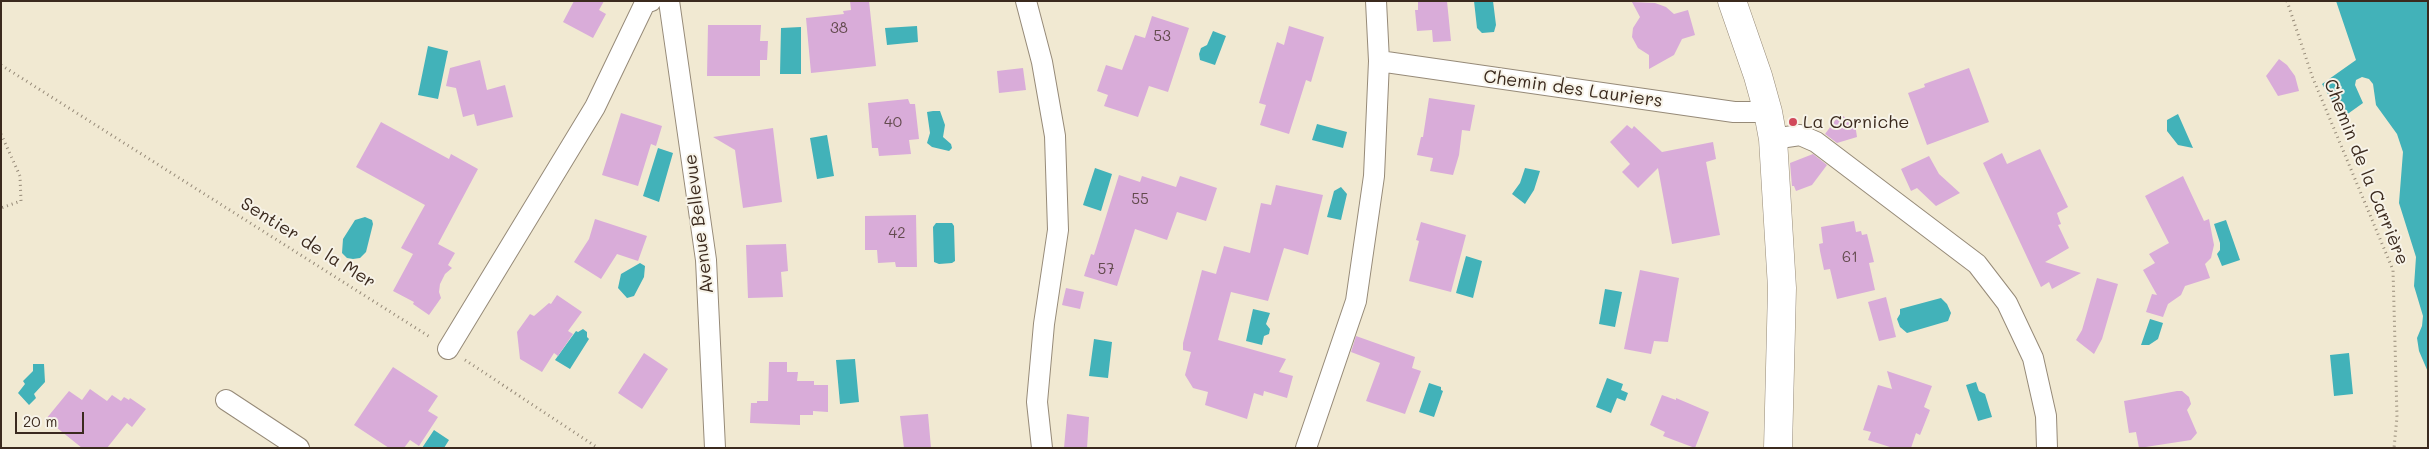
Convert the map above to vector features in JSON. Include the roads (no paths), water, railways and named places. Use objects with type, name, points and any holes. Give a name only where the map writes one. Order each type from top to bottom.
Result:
[{"type":"street","points":[[448,348],[595,107],[646,3],[651,1]]},
{"type":"street","name":"Avenue Bellevue","points":[[669,1],[706,260],[715,448]]},
{"type":"street","points":[[1026,1],[1042,62],[1055,136],[1058,230],[1044,324],[1037,402],[1042,448]]},
{"type":"street","points":[[1306,448],[1356,301],[1374,176],[1379,61],[1376,1]]},
{"type":"street","points":[[1732,1],[1768,112],[1772,139],[1782,288],[1778,448]]},
{"type":"street","name":"Chemin des Lauriers","points":[[1379,61],[1734,112],[1768,112]]},
{"type":"street","points":[[1772,139],[1800,135],[1816,142],[1977,264],[2007,303],[2034,358],[2046,416],[2047,448]]},
{"type":"street","points":[[226,400],[299,448]]},
{"type":"water","points":[[1474,1],[1493,1],[1496,25],[1494,32],[1482,33],[1477,28]]},
{"type":"water","points":[[2336,1],[2428,1],[2428,372],[2419,351],[2417,338],[2422,326],[2423,316],[2414,286],[2416,257],[2399,203],[2403,152],[2397,134],[2376,105],[2373,84],[2369,79],[2362,77],[2356,80],[2355,85],[2363,103],[2342,118],[2322,84],[2356,60]]},
{"type":"water","points":[[917,26],[918,42],[887,45],[885,28]]},
{"type":"water","points":[[801,27],[801,74],[780,74],[781,28]]},
{"type":"water","points":[[1213,31],[1226,36],[1215,65],[1200,60],[1199,54],[1201,48],[1207,45]]},
{"type":"water","points":[[428,46],[448,51],[438,99],[418,95]]},
{"type":"water","points":[[940,111],[945,125],[943,137],[951,144],[952,148],[949,151],[932,147],[927,143],[930,133],[927,112]]},
{"type":"water","points":[[2178,114],[2193,148],[2178,145],[2167,131],[2167,120]]},
{"type":"water","points":[[1317,124],[1347,132],[1343,148],[1312,140]]},
{"type":"water","points":[[827,135],[834,176],[817,179],[810,138]]},
{"type":"water","points":[[658,148],[673,153],[659,202],[643,196]]},
{"type":"water","points":[[1095,168],[1112,174],[1101,211],[1083,205]]},
{"type":"water","points":[[1525,168],[1540,171],[1534,190],[1525,204],[1512,194],[1520,183]]},
{"type":"water","points":[[1341,187],[1347,194],[1341,220],[1327,217],[1334,191]]},
{"type":"water","points":[[365,217],[372,220],[373,224],[366,252],[360,258],[347,258],[342,253],[343,239],[355,220]]},
{"type":"water","points":[[2226,220],[2240,260],[2222,266],[2217,254],[2220,250],[2220,243],[2214,224]]},
{"type":"water","points":[[936,223],[952,223],[954,226],[955,261],[952,263],[939,264],[934,262],[933,227]]},
{"type":"water","points":[[1466,256],[1482,261],[1473,298],[1456,293]]},
{"type":"water","points":[[640,263],[645,266],[644,277],[634,296],[627,298],[618,288],[621,274]]},
{"type":"water","points":[[1605,289],[1622,292],[1615,327],[1599,324]]},
{"type":"water","points":[[1941,298],[1947,304],[1951,313],[1948,321],[1907,333],[1900,327],[1897,319],[1900,309]]},
{"type":"water","points":[[1253,309],[1270,313],[1266,324],[1270,329],[1269,334],[1264,336],[1262,345],[1246,341]]},
{"type":"water","points":[[2150,319],[2163,323],[2158,339],[2149,345],[2141,345]]},
{"type":"water","points":[[583,329],[587,332],[589,339],[570,369],[555,360],[576,331],[578,332]]},
{"type":"water","points":[[1094,339],[1112,342],[1108,378],[1089,376]]},
{"type":"water","points":[[2349,353],[2353,394],[2334,396],[2330,355]]},
{"type":"water","points":[[855,359],[859,402],[840,404],[836,360]]},
{"type":"water","points":[[33,364],[44,364],[45,382],[34,394],[36,398],[29,405],[18,393],[25,384],[23,381],[33,371]]},
{"type":"water","points":[[1607,378],[1623,384],[1621,390],[1628,393],[1625,401],[1617,398],[1611,413],[1596,407]]},
{"type":"water","points":[[1976,382],[1979,391],[1985,394],[1992,417],[1978,421],[1966,385]]},
{"type":"water","points":[[1429,383],[1441,387],[1443,391],[1434,417],[1419,412]]},
{"type":"water","points":[[434,430],[449,440],[444,448],[422,448]]},
{"type":"place","name":"La Corniche","points":[[1793,122]]}]
